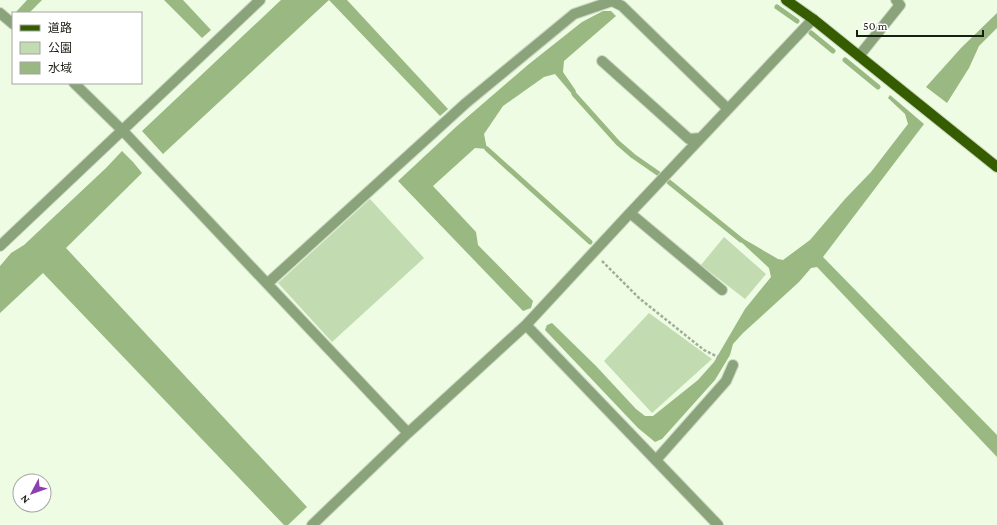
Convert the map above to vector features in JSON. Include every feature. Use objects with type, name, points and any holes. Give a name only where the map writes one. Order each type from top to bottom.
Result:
[{"type":"main road","points":[[786,0],[813,19],[997,167]]},
{"type":"street","points":[[0,246],[260,0]]},
{"type":"street","points":[[859,56],[900,5],[896,0]]},
{"type":"street","points":[[268,284],[466,103],[574,14],[612,1],[622,6],[728,109]]},
{"type":"street","points":[[0,13],[12,23]]},
{"type":"street","points":[[312,525],[408,433],[526,326],[630,212],[813,19]]},
{"type":"street","points":[[602,61],[689,139],[700,138]]},
{"type":"street","points":[[75,84],[123,131],[408,433]]},
{"type":"street","points":[[630,212],[722,290]]},
{"type":"street","points":[[526,326],[718,525]]},
{"type":"street","points":[[656,460],[726,381],[733,365]]},
{"type":"path","points":[[593,252],[639,298],[704,350],[716,356]]},
{"type":"green space","points":[[370,199],[424,258],[332,342],[278,283]]},
{"type":"green space","points":[[724,237],[766,274],[745,299],[701,265]]},
{"type":"green space","points":[[649,313],[712,359],[652,413],[604,361]]},
{"type":"water","points":[[27,0],[42,0],[30,12],[16,12]]},
{"type":"water","points":[[164,0],[183,0],[211,30],[202,38]]},
{"type":"water","points":[[281,0],[329,0],[163,154],[142,131]]},
{"type":"water","points":[[329,0],[347,0],[448,109],[440,116]]},
{"type":"water","points":[[603,11],[611,11],[616,16],[564,61],[563,72],[576,91],[574,94],[572,94],[555,74],[544,77],[503,106],[484,134],[487,149],[475,148],[433,186],[476,232],[478,245],[533,301],[531,308],[523,311],[398,181],[457,126],[529,64],[582,22]]},
{"type":"water","points":[[997,13],[997,28],[979,46],[969,68],[947,103],[926,87],[961,48]]},
{"type":"water","points":[[890,95],[924,124],[823,257],[997,435],[997,457],[817,267],[811,268],[799,282],[743,333],[733,344],[730,355],[715,380],[662,439],[655,442],[638,428],[545,330],[547,325],[552,323],[596,366],[636,409],[645,416],[653,416],[698,380],[714,362],[745,309],[771,277],[769,268],[740,241],[742,238],[778,259],[783,260],[810,240],[845,199],[871,172],[908,124],[905,114],[888,98]]},
{"type":"water","points":[[122,151],[142,173],[66,248],[307,507],[288,525],[284,525],[43,273],[0,313],[0,266],[11,253],[24,245]]},
{"type":"waterway","points":[[777,7],[797,21]]},
{"type":"waterway","points":[[811,33],[833,51]]},
{"type":"waterway","points":[[845,60],[878,87]]},
{"type":"waterway","points":[[574,94],[618,143],[633,156],[659,174]]},
{"type":"waterway","points":[[487,149],[590,242]]},
{"type":"waterway","points":[[669,182],[741,240]]}]
